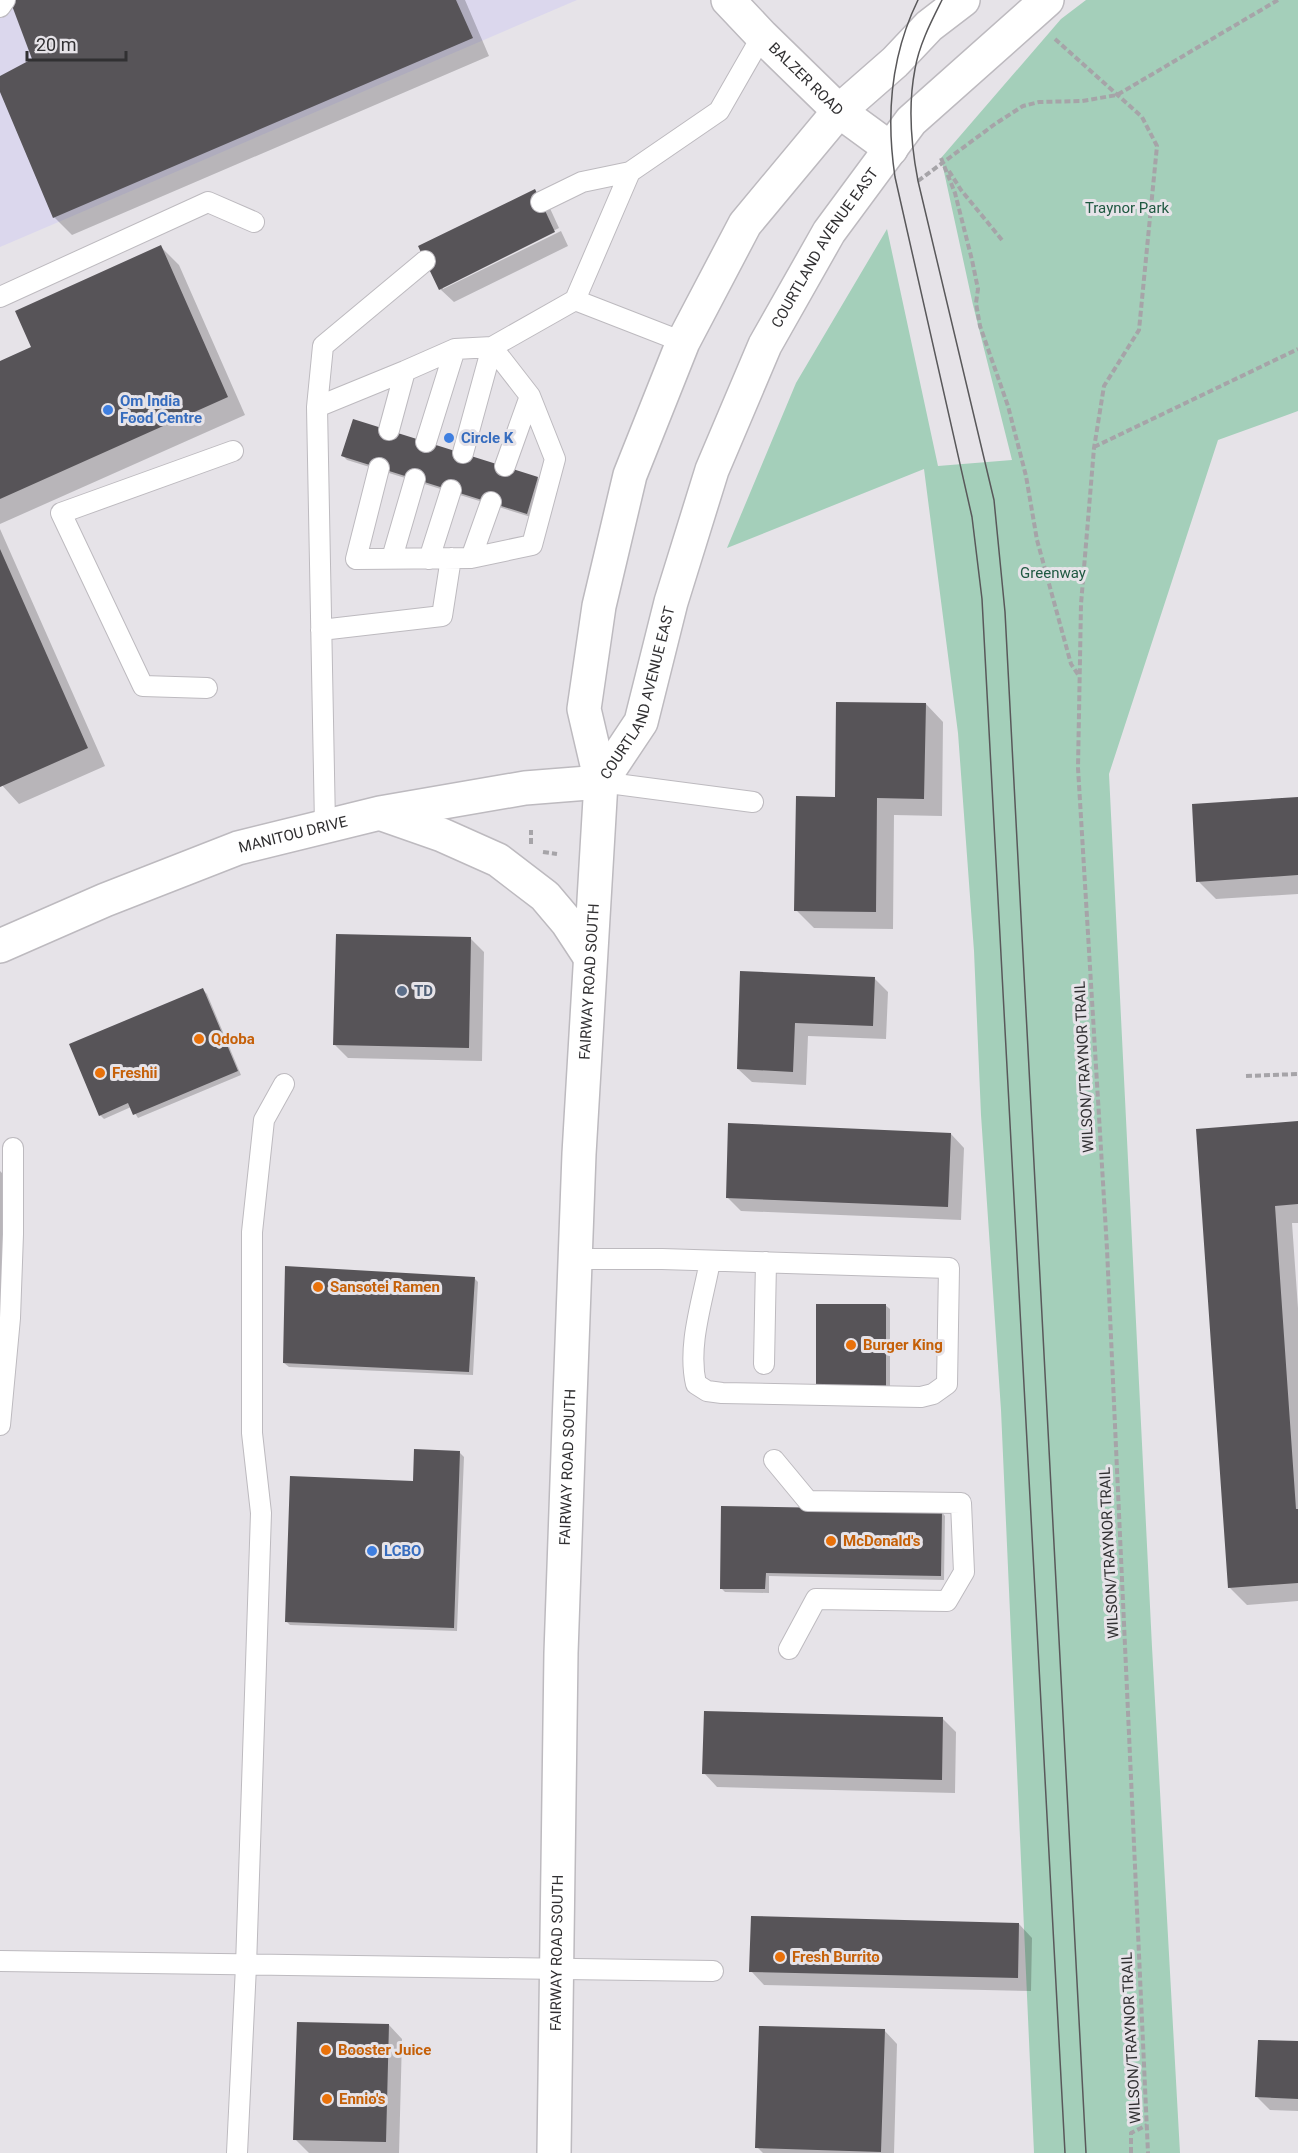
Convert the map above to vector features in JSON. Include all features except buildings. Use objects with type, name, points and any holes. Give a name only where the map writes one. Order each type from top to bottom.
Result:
[{"type":"main road","name":"BALZER ROAD","points":[[728,0],[839,111],[891,148]]},
{"type":"main road","name":"COURTLAND AVENUE EAST","points":[[601,782],[584,709],[599,606],[630,474],[683,342],[745,224],[839,111],[895,62],[929,26],[963,0]]},
{"type":"main road","name":"COURTLAND AVENUE EAST","points":[[601,782],[641,722],[671,602],[712,470],[765,345],[829,232],[911,121],[1047,0]]},
{"type":"main road","name":"MANITOU DRIVE","points":[[0,946],[105,900],[238,848],[380,813],[525,788],[601,782]]},
{"type":"main road","name":"FAIRWAY ROAD SOUTH","points":[[554,2153],[561,1653],[575,1259],[601,782]]},
{"type":"main road","points":[[380,813],[442,835],[498,860],[545,896],[567,922],[590,957]]},
{"type":"lane","points":[[0,7],[5,0]]},
{"type":"lane","points":[[541,202],[582,182],[630,172],[718,111],[762,36]]},
{"type":"lane","points":[[317,407],[455,349],[492,347],[575,300],[630,172]]},
{"type":"lane","points":[[0,297],[208,202],[254,222]]},
{"type":"lane","points":[[325,825],[317,407],[323,346],[425,261]]},
{"type":"lane","points":[[575,300],[683,342]]},
{"type":"lane","points":[[379,468],[356,559],[471,558],[532,545],[555,459],[530,396],[492,347]]},
{"type":"lane","points":[[463,453],[492,347]]},
{"type":"lane","points":[[426,442],[455,349]]},
{"type":"lane","points":[[389,430],[405,371]]},
{"type":"lane","points":[[505,466],[530,396]]},
{"type":"lane","points":[[207,688],[143,686],[62,513],[233,451]]},
{"type":"lane","points":[[392,558],[415,479]]},
{"type":"lane","points":[[429,559],[451,490]]},
{"type":"lane","points":[[471,558],[491,502]]},
{"type":"lane","points":[[321,630],[442,616],[451,558]]},
{"type":"lane","points":[[601,782],[753,802]]},
{"type":"lane","points":[[237,2153],[246,1966],[261,1513],[252,1433],[252,1232],[264,1120],[284,1084]]},
{"type":"lane","points":[[0,1425],[10,1318],[13,1148]]},
{"type":"lane","points":[[575,1259],[710,1261],[766,1262],[949,1268],[948,1384],[933,1394],[921,1397],[707,1391],[696,1384],[692,1368],[693,1349],[710,1261]]},
{"type":"lane","points":[[764,1364],[766,1262]]},
{"type":"lane","points":[[774,1460],[808,1501],[962,1503],[964,1572],[947,1601],[816,1599],[789,1649]]},
{"type":"lane","points":[[0,1961],[713,1971]]},
{"type":"path","points":[[918,181],[1023,106],[1039,102],[1082,101],[1117,95],[1278,0]]},
{"type":"path","name":"WILSON/TRAYNOR TRAIL","points":[[1052,36],[1142,117],[1157,146],[1139,330],[1104,386],[1094,448],[1081,604],[1078,768],[1107,1249],[1148,2153]]},
{"type":"path","points":[[941,158],[961,190],[1002,240]]},
{"type":"path","points":[[944,162],[955,193],[972,260],[978,289],[976,303],[980,326],[1008,406],[1026,476],[1037,540],[1063,638],[1071,664],[1080,677]]},
{"type":"path","points":[[1094,448],[1298,349]]},
{"type":"path","points":[[1246,1076],[1298,1074]]},
{"type":"path","points":[[1131,2153],[1131,2133],[1147,2125]]},
{"type":"shaded area","points":[[0,0],[577,0],[0,247]]},
{"type":"green space","name":"Greenway","points":[[1086,0],[1298,0],[1298,411],[1218,440],[1109,774],[1152,1647],[1180,2153],[1034,2153],[1001,1410],[981,1115],[974,951],[958,733],[924,469],[727,548],[796,383],[887,229],[938,466],[1012,460],[973,305],[941,158],[1061,19]]},
{"type":"tram line","points":[[918,0],[896,64],[891,109],[892,154],[895,177],[972,517],[982,599],[1065,2153]]},
{"type":"tram line","points":[[942,0],[917,60],[911,111],[912,139],[918,181],[994,500],[1005,612],[1086,2153]]},
{"type":"place","name":"Om India Food Centre","points":[[108,410]]},
{"type":"place","name":"Circle K","points":[[449,438]]},
{"type":"place","name":"TD","points":[[402,991]]},
{"type":"place","name":"Qdoba","points":[[199,1039]]},
{"type":"place","name":"Freshii","points":[[100,1073]]},
{"type":"place","name":"Sansotei Ramen","points":[[318,1287]]},
{"type":"place","name":"Burger King","points":[[851,1345]]},
{"type":"place","name":"McDonald's","points":[[831,1541]]},
{"type":"place","name":"LCBO","points":[[372,1551]]},
{"type":"place","name":"Fresh Burrito","points":[[780,1957]]},
{"type":"place","name":"Booster Juice","points":[[326,2050]]},
{"type":"place","name":"Ennio's","points":[[327,2099]]},
{"type":"park label","name":"Traynor Park","points":[[1127,208]]}]
